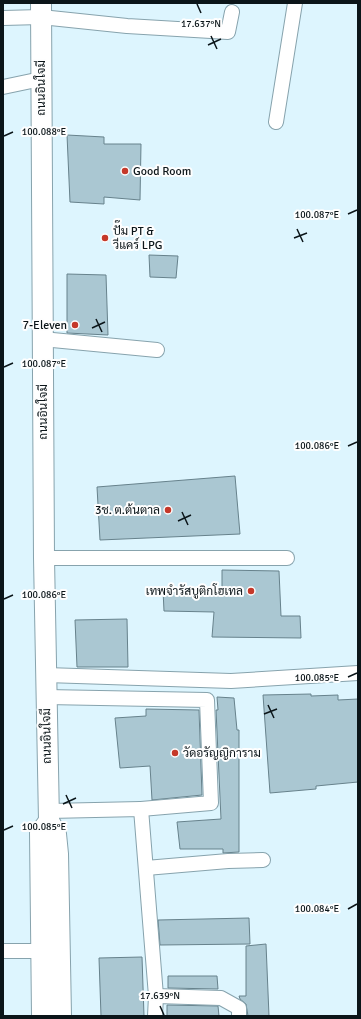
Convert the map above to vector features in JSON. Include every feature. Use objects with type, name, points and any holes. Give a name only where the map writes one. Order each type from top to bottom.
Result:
[{"type":"main road","name":"ถนนอินใจมี","points":[[41,10],[42,339],[46,697],[49,816],[56,834],[58,854],[61,1016]]},
{"type":"main road","name":"ถนนอินใจมี","points":[[42,1016],[40,833],[49,816]]},
{"type":"street","points":[[276,122],[295,3]]},
{"type":"street","points":[[3,18],[41,10],[127,26],[228,32],[232,12]]},
{"type":"street","points":[[3,87],[41,79]]},
{"type":"street","points":[[42,339],[157,350]]},
{"type":"street","points":[[44,558],[288,558]]},
{"type":"street","points":[[46,675],[231,681],[358,673]]},
{"type":"street","points":[[46,697],[207,700],[211,803],[49,816]]},
{"type":"street","points":[[141,809],[156,996],[156,1016]]},
{"type":"street","points":[[146,868],[228,861],[263,860]]},
{"type":"street","points":[[3,951],[41,951]]},
{"type":"street","points":[[156,996],[221,998],[239,1008],[239,1016]]},
{"type":"building","points":[[67,135],[104,137],[104,144],[141,144],[140,200],[104,197],[104,204],[70,202]]},
{"type":"building","points":[[149,255],[178,256],[176,278],[150,277]]},
{"type":"building","points":[[67,274],[106,275],[108,335],[67,333]]},
{"type":"building","name":"3ช. ต.ต้นตาล","points":[[235,476],[240,534],[100,540],[97,487]]},
{"type":"building","points":[[222,570],[279,571],[281,616],[300,616],[301,638],[212,637],[214,612],[164,611],[163,590],[222,592]]},
{"type":"building","points":[[127,619],[128,667],[77,667],[75,620]]},
{"type":"building","points":[[311,694],[311,696],[338,695],[338,700],[358,699],[358,782],[316,786],[316,789],[270,793],[263,695]]},
{"type":"building","points":[[217,697],[234,698],[237,730],[239,730],[239,852],[223,853],[223,849],[180,849],[177,822],[221,819],[216,710],[218,710]]},
{"type":"building","name":"วัดอรัญญิการาม","points":[[146,709],[199,710],[202,795],[152,800],[150,766],[120,768],[115,718],[146,716]]},
{"type":"building","points":[[249,918],[250,944],[160,945],[158,920]]},
{"type":"building","points":[[266,944],[269,1016],[248,1016],[246,1004],[240,999],[239,996],[246,996],[246,946]]},
{"type":"building","points":[[142,957],[144,1016],[101,1016],[99,958]]},
{"type":"building","points":[[168,976],[217,976],[218,989],[168,988]]},
{"type":"building","points":[[167,1005],[218,1006],[219,1016],[167,1016]]},
{"type":"place","name":"Good Room","points":[[125,171]]},
{"type":"place","name":"ปั๊ม PT & วีแคร์ LPG","points":[[105,238]]},
{"type":"place","name":"7-Eleven","points":[[75,325]]},
{"type":"place","name":"3ช. ต.ต้นตาล","points":[[168,510]]},
{"type":"place","name":"เทพจำรัสบูติกโฮเทล","points":[[251,591]]},
{"type":"place","name":"วัดอรัญญิการาม","points":[[175,753]]}]
